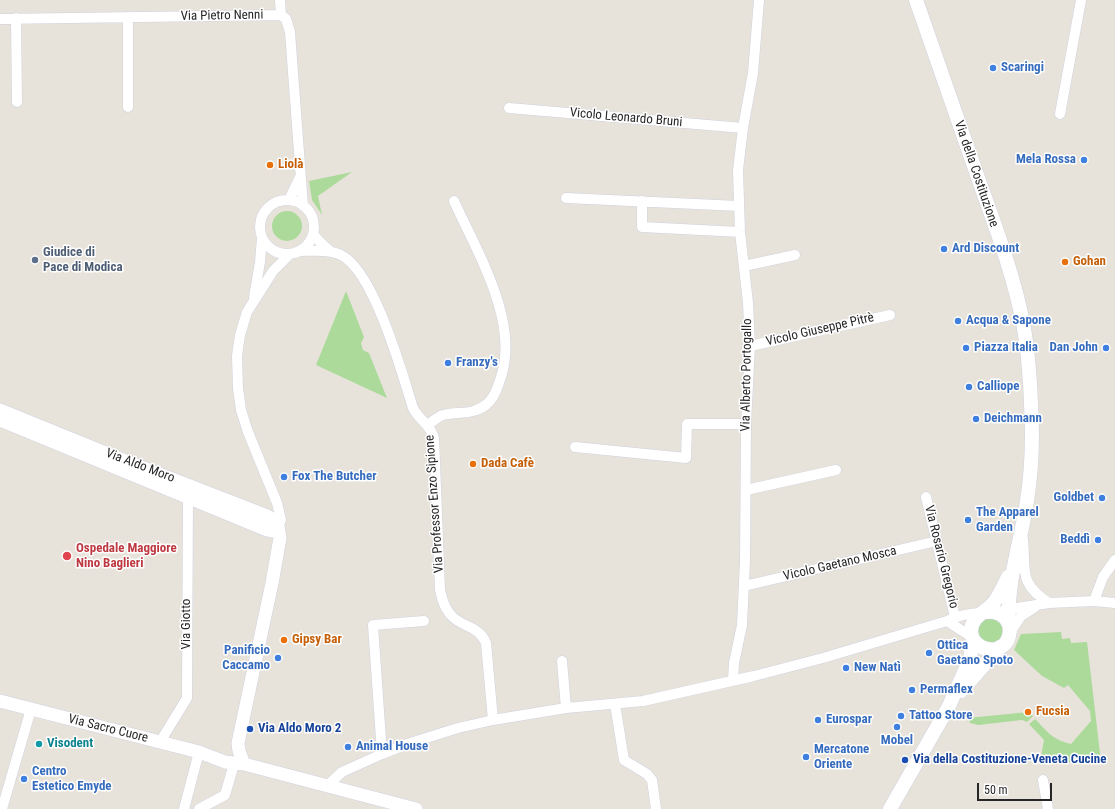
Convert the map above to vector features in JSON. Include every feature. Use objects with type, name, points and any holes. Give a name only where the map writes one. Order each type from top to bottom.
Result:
[{"type":"main road","name":"Via della Costituzione","points":[[916,0],[1006,261],[1015,289],[1023,325],[1030,380],[1032,436],[1027,500],[1014,564]]},
{"type":"main road","points":[[949,706],[969,681],[1008,639],[1009,630],[993,611],[994,602],[1014,564]]},
{"type":"main road","points":[[890,809],[949,706],[970,659],[973,638],[972,626],[974,620],[993,611],[1014,564]]},
{"type":"main road","points":[[973,638],[976,644],[985,649],[995,650],[1000,647]]},
{"type":"street","points":[[280,0],[281,15]]},
{"type":"street","name":"Via Alberto Portogallo","points":[[733,680],[734,664],[742,625],[744,586],[746,424],[750,346],[740,232],[738,170],[743,128],[753,73],[759,0]]},
{"type":"street","points":[[1060,114],[1081,0]]},
{"type":"street","name":"Via Pietro Nenni","points":[[0,19],[281,15],[286,19],[290,32],[303,206]]},
{"type":"street","points":[[128,17],[128,107]]},
{"type":"street","points":[[16,18],[17,102]]},
{"type":"street","name":"Vicolo Leonardo Bruni","points":[[509,108],[743,128]]},
{"type":"street","points":[[289,200],[300,175]]},
{"type":"street","points":[[566,198],[739,206]]},
{"type":"street","points":[[199,809],[225,796],[239,764],[238,743],[280,538],[274,522],[281,520],[278,503],[248,432],[240,402],[237,356],[240,335],[247,312],[252,303],[273,271],[294,253],[305,247],[313,234],[314,223],[310,213],[296,202],[281,200],[273,203],[262,215],[260,222],[262,238],[260,262],[252,303]]},
{"type":"street","points":[[428,425],[436,418],[444,415],[468,412],[479,409],[488,403],[497,388],[502,374],[505,358],[506,344],[504,324],[498,302],[487,272],[454,201]]},
{"type":"street","points":[[642,201],[642,227],[740,232]]},
{"type":"street","points":[[313,234],[318,241],[331,252]]},
{"type":"street","points":[[262,238],[274,251],[282,254],[331,252]]},
{"type":"street","name":"Via Professor Enzo Sipione","points":[[331,252],[342,256],[354,265],[369,288],[387,328],[413,408],[416,414],[432,431],[434,438],[440,590],[442,599],[449,614],[478,631],[484,637],[486,643],[493,720]]},
{"type":"street","points":[[744,266],[795,255]]},
{"type":"street","name":"Vicolo Giuseppe Pitrè","points":[[750,346],[890,315]]},
{"type":"street","name":"Via Aldo Moro","points":[[0,410],[115,462],[188,499],[272,531],[274,522],[115,462],[0,420]]},
{"type":"street","points":[[575,447],[686,458],[687,424],[746,424]]},
{"type":"street","points":[[746,490],[836,470]]},
{"type":"street","name":"Via Rosario Gregorio","points":[[926,497],[937,541],[951,619]]},
{"type":"street","name":"Via Giotto","points":[[160,742],[187,698],[188,499]]},
{"type":"street","points":[[1022,529],[1024,567],[1027,581],[1037,595],[1046,603]]},
{"type":"street","name":"Vicolo Gaetano Mosca","points":[[744,586],[937,541]]},
{"type":"street","points":[[1094,601],[1103,577],[1115,560]]},
{"type":"street","points":[[327,786],[342,772],[382,754],[438,734],[493,720],[566,708],[643,701],[823,658],[970,613],[1046,603],[1094,601],[1115,603]]},
{"type":"street","points":[[1009,630],[1021,616],[1029,610],[1046,603]]},
{"type":"street","points":[[951,619],[973,638]]},
{"type":"street","points":[[382,754],[372,625],[424,621]]},
{"type":"street","points":[[562,661],[566,708]]},
{"type":"street","name":"Via Sacro Cuore","points":[[0,701],[199,752],[225,762],[239,764]]},
{"type":"street","points":[[615,704],[624,760],[647,774],[652,780],[656,809]]},
{"type":"street","points":[[2,809],[31,709]]},
{"type":"street","points":[[217,758],[227,754],[238,743]]},
{"type":"street","points":[[184,809],[199,752]]},
{"type":"street","points":[[239,764],[327,786],[395,806],[416,809]]},
{"type":"street","points":[[1043,780],[1048,809]]},
{"type":"green space","points":[[352,172],[318,196],[322,215],[312,200],[309,181]]},
{"type":"green space","points":[[287,211],[298,215],[302,226],[298,237],[287,241],[276,237],[272,226],[276,215]]},
{"type":"green space","points":[[346,291],[364,337],[361,343],[363,350],[369,353],[387,398],[316,365]]},
{"type":"green space","points":[[989,618],[997,620],[1003,629],[1004,632],[998,643],[986,644],[978,635],[980,624]]},
{"type":"green space","points":[[1061,632],[1062,639],[1070,638],[1071,643],[1087,642],[1101,762],[1040,762],[1044,740],[1029,724],[1035,719],[1054,737],[1071,744],[1091,721],[1090,711],[1068,685],[1064,688],[1042,676],[1014,650],[1021,634]]},
{"type":"green space","points":[[1028,712],[1033,716],[1027,722],[1022,720],[978,725],[970,723],[968,718]]},
{"type":"place","name":"Scaringi","points":[[993,68]]},
{"type":"place","name":"Mela Rossa","points":[[1084,160]]},
{"type":"place","name":"Liolà","points":[[270,165]]},
{"type":"place","name":"Ard Discount","points":[[944,249]]},
{"type":"place","name":"Giudice di Pace di Modica","points":[[35,260]]},
{"type":"place","name":"Gohan","points":[[1065,262]]},
{"type":"place","name":"Acqua & Sapone","points":[[958,321]]},
{"type":"place","name":"Piazza Italia","points":[[966,348]]},
{"type":"place","name":"Dan John","points":[[1106,348]]},
{"type":"place","name":"Franzy's","points":[[448,363]]},
{"type":"place","name":"Calliope","points":[[969,387]]},
{"type":"place","name":"Deichmann","points":[[976,419]]},
{"type":"place","name":"Dada Cafè","points":[[473,464]]},
{"type":"place","name":"Fox The Butcher","points":[[284,477]]},
{"type":"place","name":"Goldbet","points":[[1102,498]]},
{"type":"place","name":"The Apparel Garden","points":[[968,520]]},
{"type":"place","name":"Beddì","points":[[1098,540]]},
{"type":"place","name":"Ospedale Maggiore Nino Baglieri","points":[[67,556]]},
{"type":"place","name":"Gipsy Bar","points":[[284,640]]},
{"type":"place","name":"Ottica Gaetano Spoto","points":[[929,653]]},
{"type":"place","name":"Panificio Caccamo","points":[[278,658]]},
{"type":"place","name":"New Natì","points":[[846,668]]},
{"type":"place","name":"Permaflex","points":[[912,690]]},
{"type":"place","name":"Fucsia","points":[[1028,712]]},
{"type":"place","name":"Tattoo Store","points":[[901,716]]},
{"type":"place","name":"Eurospar","points":[[818,720]]},
{"type":"place","name":"Mobel","points":[[897,727]]},
{"type":"place","name":"Via Aldo Moro 2","points":[[250,729]]},
{"type":"place","name":"Visodent","points":[[39,744]]},
{"type":"place","name":"Animal House","points":[[348,747]]},
{"type":"place","name":"Mercatone Oriente","points":[[806,757]]},
{"type":"place","name":"Via della Costituzione-Veneta Cucine","points":[[905,760]]},
{"type":"place","name":"Centro Estetico Emyde","points":[[24,779]]}]
